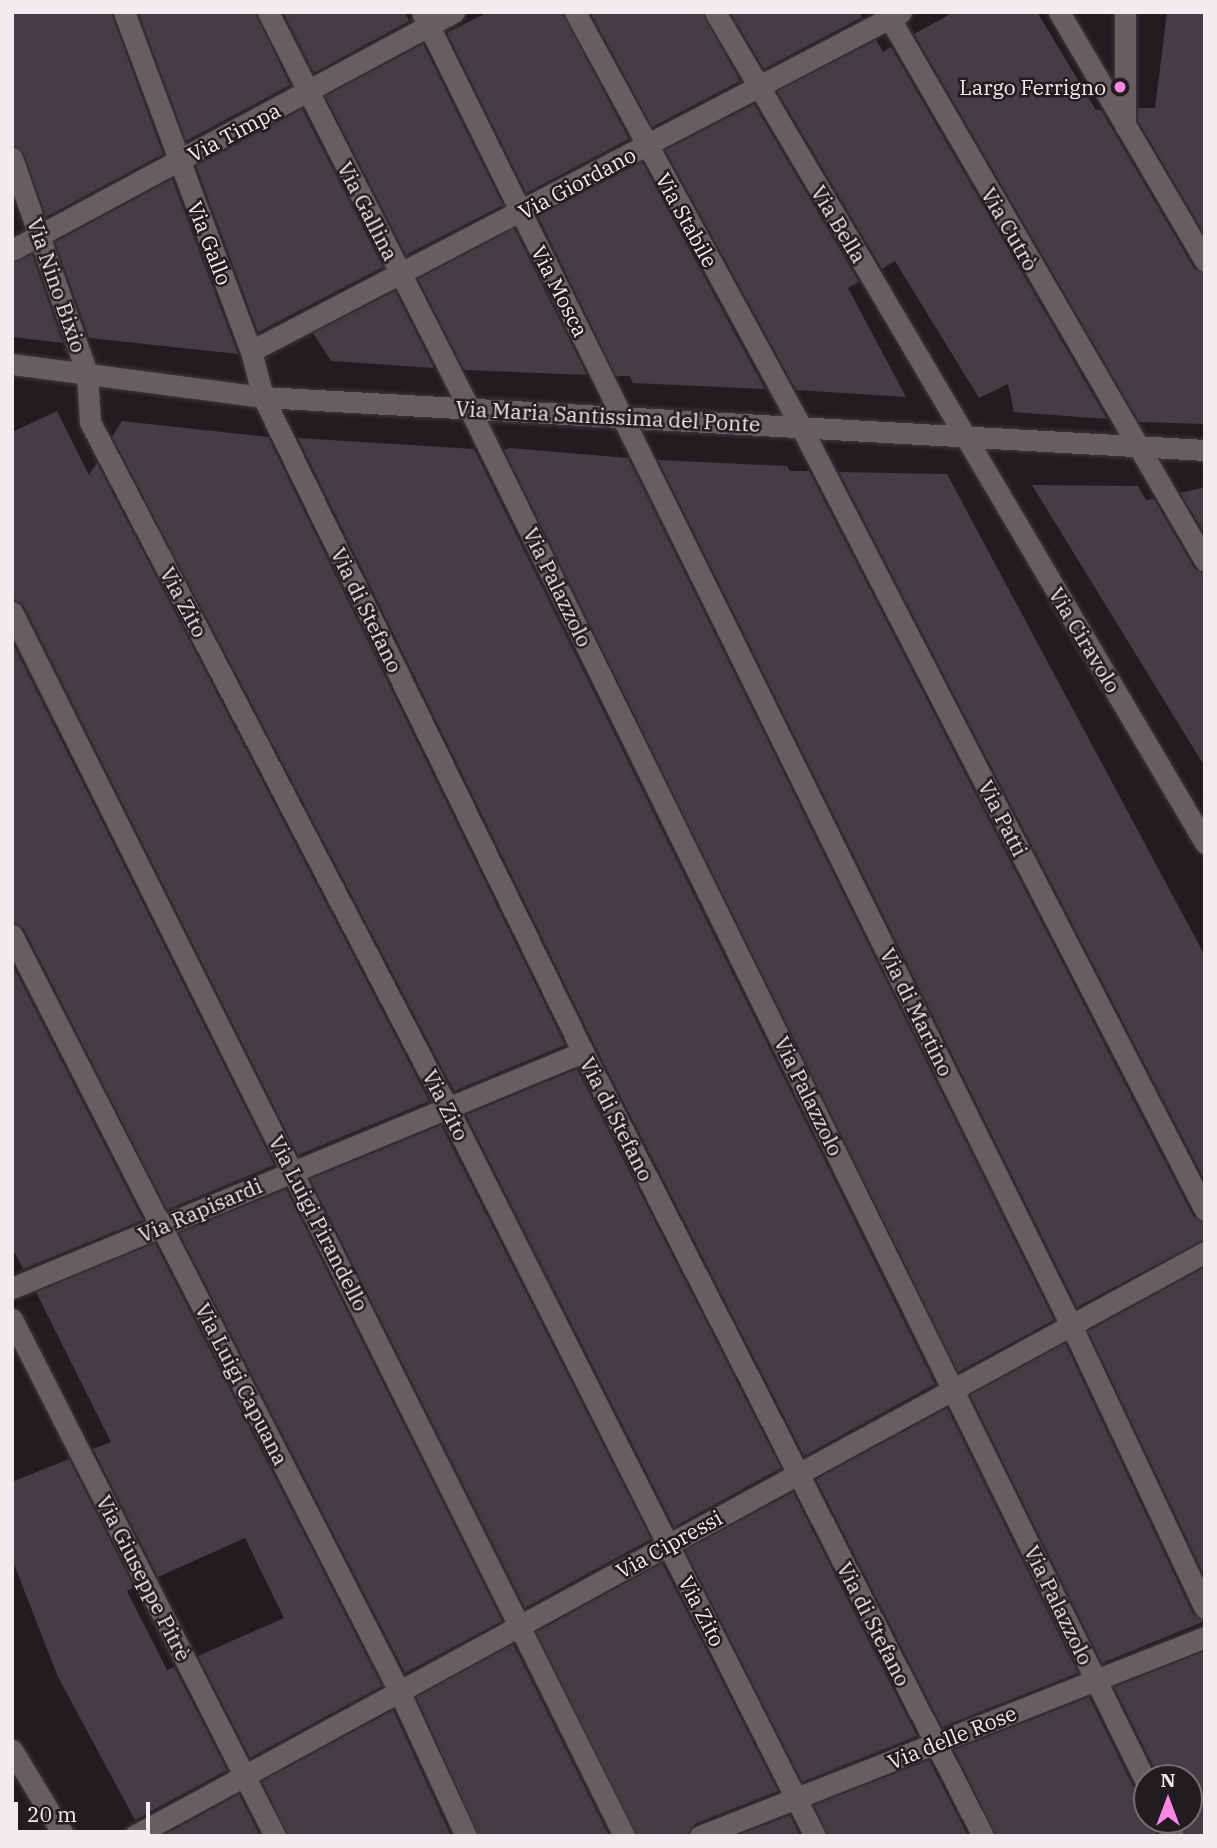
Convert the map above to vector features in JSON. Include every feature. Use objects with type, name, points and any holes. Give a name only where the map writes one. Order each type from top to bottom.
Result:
[{"type":"street","name":"Via Gallo","points":[[124,12],[251,351],[263,397]]},
{"type":"street","name":"Via Gallina","points":[[268,12],[469,408]]},
{"type":"street","name":"Via Timpa","points":[[12,250],[41,237],[307,92],[426,19],[454,12]]},
{"type":"street","name":"Via Stabile","points":[[575,12],[801,427]]},
{"type":"street","name":"Via Bella","points":[[715,12],[965,436]]},
{"type":"street","points":[[1059,12],[1205,261]]},
{"type":"street","points":[[1125,12],[1125,126]]},
{"type":"street","name":"Via Giordano","points":[[251,351],[759,88],[892,14]]},
{"type":"street","name":"Via Cutrò","points":[[892,14],[1135,445],[1205,561]]},
{"type":"street","name":"Via Mosca","points":[[426,19],[625,418]]},
{"type":"street","name":"Via Nino Bixio","points":[[12,158],[87,373]]},
{"type":"street","name":"Via Maria Santissima del Ponte","points":[[12,365],[263,397],[1205,450]]},
{"type":"street","name":"Via Zito","points":[[87,373],[90,422],[447,1107],[815,1836]]},
{"type":"street","name":"Via di Stefano","points":[[263,397],[583,1052],[983,1836]]},
{"type":"street","name":"Via Palazzolo","points":[[469,408],[1137,1764]]},
{"type":"street","name":"Via di Martino","points":[[625,418],[1071,1325],[1205,1608]]},
{"type":"street","name":"Via Patti","points":[[801,427],[1205,1210]]},
{"type":"street","name":"Via Ciravolo","points":[[965,436],[1205,843]]},
{"type":"street","name":"Via Luigi Pirandello","points":[[12,612],[624,1836]]},
{"type":"street","name":"Via Luigi Capuana","points":[[12,935],[399,1691],[466,1836]]},
{"type":"street","name":"Via Rapisardi","points":[[12,1287],[583,1052]]},
{"type":"street","name":"Via Cipressi","points":[[134,1836],[1205,1252]]},
{"type":"street","name":"Via Giuseppe Pitrè","points":[[12,1320],[275,1836]]},
{"type":"street","name":"Via delle Rose","points":[[700,1836],[1205,1637]]},
{"type":"street","points":[[12,1750],[64,1836]]},
{"type":"building","points":[[12,12],[111,12],[163,154],[46,217],[24,154],[12,145]]},
{"type":"building","points":[[138,12],[255,12],[290,85],[186,141]]},
{"type":"building","points":[[283,12],[405,12],[409,21],[314,73]]},
{"type":"building","points":[[488,12],[562,12],[629,139],[526,193],[447,33]]},
{"type":"building","points":[[590,12],[702,12],[740,81],[652,127]]},
{"type":"building","points":[[730,12],[859,12],[862,17],[764,69]]},
{"type":"building","points":[[954,12],[1037,12],[1096,110],[1101,110],[1194,268],[1205,274],[1205,424],[1139,422],[914,34]]},
{"type":"building","points":[[1167,12],[1205,12],[1205,235],[1138,121],[1138,108],[1155,108]]},
{"type":"building","points":[[876,40],[883,52],[891,47],[1107,419],[1014,412],[1008,384],[979,398],[895,261],[882,269],[777,91]]},
{"type":"building","points":[[423,44],[503,205],[406,255],[325,96]]},
{"type":"building","points":[[754,104],[859,282],[848,288],[906,397],[796,390],[665,150]]},
{"type":"building","points":[[302,109],[383,267],[258,332],[196,166]]},
{"type":"building","points":[[642,162],[765,389],[633,383],[630,376],[616,376],[538,216]]},
{"type":"building","points":[[172,179],[238,354],[89,338],[55,242]]},
{"type":"building","points":[[514,228],[587,375],[464,370],[418,279]]},
{"type":"building","points":[[32,254],[63,343],[12,337],[12,263]]},
{"type":"building","points":[[395,291],[434,368],[331,361],[313,333]]},
{"type":"building","points":[[57,411],[89,475],[97,463],[429,1101],[298,1155],[24,606],[12,599],[12,432]]},
{"type":"building","points":[[122,421],[268,437],[565,1045],[454,1091],[112,437]]},
{"type":"building","points":[[298,438],[474,449],[935,1384],[804,1456],[595,1046]]},
{"type":"building","points":[[510,448],[628,458],[1054,1320],[958,1372],[504,450]]},
{"type":"building","points":[[658,460],[787,466],[790,471],[809,471],[1193,1216],[1205,1223],[1205,1239],[1077,1307]]},
{"type":"building","points":[[839,472],[947,474],[1205,956],[1205,1181]]},
{"type":"building","points":[[1032,485],[1138,486],[1146,500],[1154,499],[1194,568],[1205,574],[1205,767]]},
{"type":"building","points":[[1205,487],[1205,534],[1180,493]]},
{"type":"building","points":[[12,642],[274,1165],[167,1210],[24,929],[12,922]]},
{"type":"building","points":[[12,964],[143,1220],[23,1269],[12,1248]]},
{"type":"building","points":[[577,1069],[781,1468],[674,1527],[466,1115]]},
{"type":"building","points":[[441,1125],[651,1539],[525,1608],[310,1179]]},
{"type":"building","points":[[286,1189],[502,1621],[405,1673],[179,1233]]},
{"type":"building","points":[[155,1243],[382,1686],[250,1758],[198,1656],[284,1618],[245,1538],[158,1577],[93,1449],[111,1442],[36,1292]]},
{"type":"building","points":[[1205,1267],[1205,1577],[1088,1331]]},
{"type":"building","points":[[1065,1343],[1193,1614],[1205,1621],[1102,1663],[970,1395]]},
{"type":"building","points":[[947,1408],[1078,1673],[942,1727],[816,1479]]},
{"type":"building","points":[[69,1459],[134,1587],[127,1591],[167,1670],[174,1667],[227,1770],[135,1820],[58,1677],[12,1559],[12,1482]]},
{"type":"building","points":[[793,1492],[917,1736],[802,1782],[685,1550]]},
{"type":"building","points":[[662,1563],[778,1791],[695,1824],[687,1836],[637,1836],[536,1632]]},
{"type":"building","points":[[513,1644],[609,1836],[479,1836],[416,1697]]},
{"type":"building","points":[[1205,1651],[1205,1836],[1185,1834],[1203,1834],[1203,1764],[1152,1764],[1114,1687]]},
{"type":"building","points":[[1089,1697],[1133,1786],[1133,1834],[1158,1836],[996,1836],[954,1750]]},
{"type":"building","points":[[393,1710],[451,1836],[288,1836],[262,1781]]},
{"type":"building","points":[[929,1760],[968,1836],[828,1836],[814,1805]]},
{"type":"building","points":[[239,1794],[260,1836],[162,1836]]},
{"type":"building","points":[[790,1815],[800,1836],[736,1836]]},
{"type":"place","name":"Largo Ferrigno","points":[[1120,87]]}]
